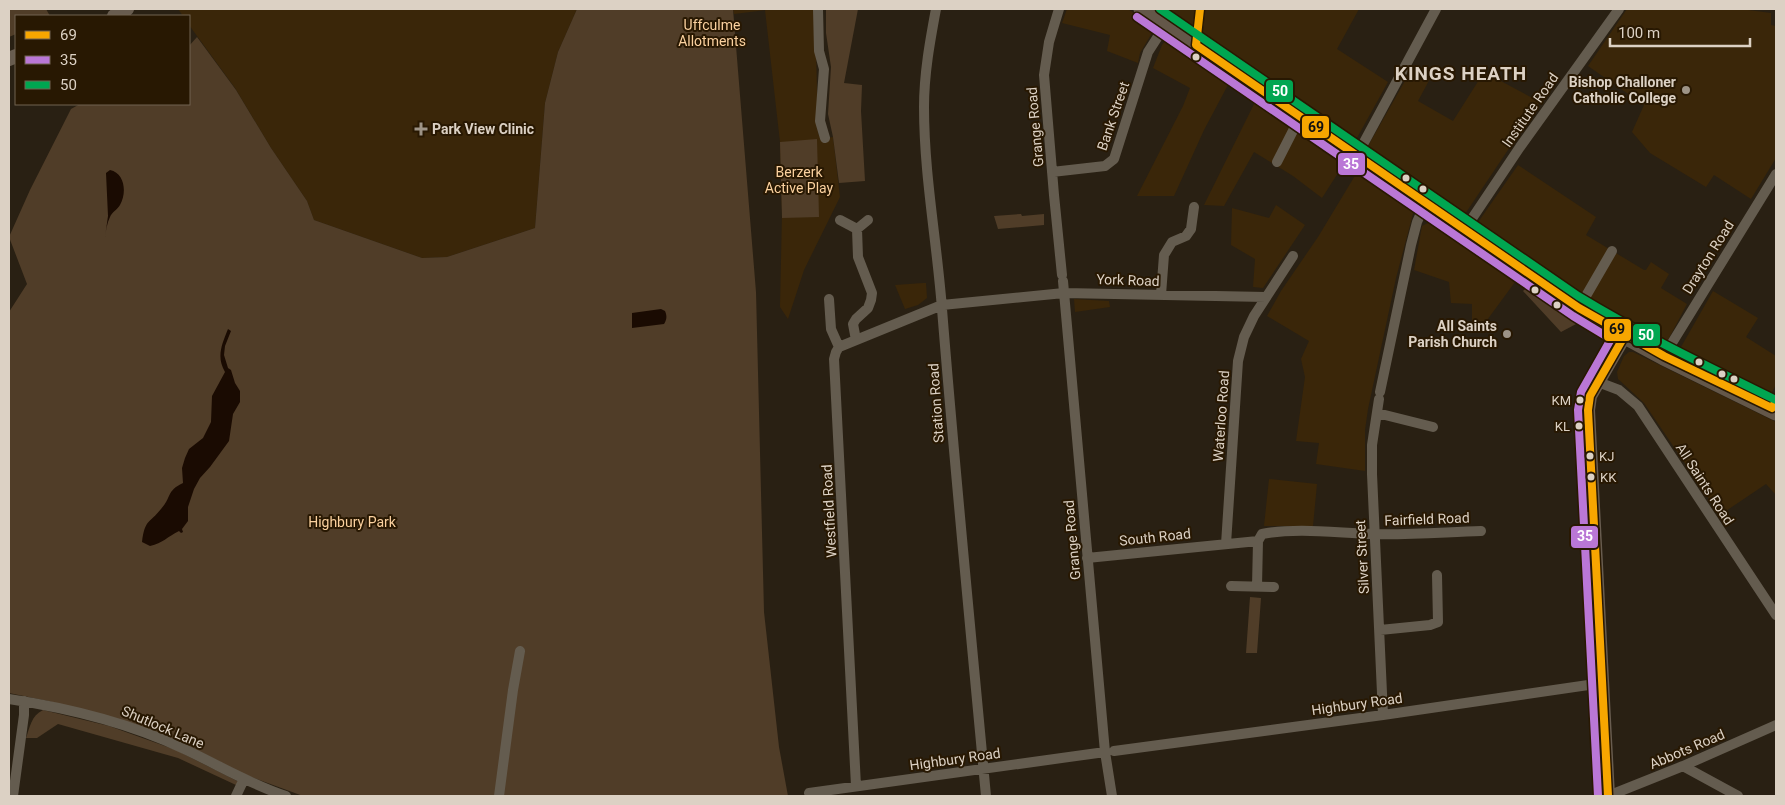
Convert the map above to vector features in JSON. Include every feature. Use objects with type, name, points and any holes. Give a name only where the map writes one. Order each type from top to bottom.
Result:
[{"type":"highway","points":[[1143,9],[1579,308],[1664,356],[1775,407]]},
{"type":"main road","points":[[116,15],[128,9]]},
{"type":"main road","points":[[1608,796],[1588,410],[1590,396],[1625,335]]},
{"type":"street","points":[[818,9],[819,51],[824,69],[820,122],[825,138]]},
{"type":"street","name":"Station Road","points":[[936,9],[928,54],[924,105],[931,210],[942,305],[956,484],[986,796]]},
{"type":"street","name":"Grange Road","points":[[1059,9],[1049,42],[1044,75],[1088,558],[1110,751],[1112,796]]},
{"type":"street","points":[[1196,46],[1200,9]]},
{"type":"street","points":[[1348,172],[1436,9]]},
{"type":"street","name":"Institute Road","points":[[1465,229],[1520,147],[1619,9]]},
{"type":"street","name":"Bank Street","points":[[1052,172],[1105,166],[1114,159],[1148,52],[1166,24]]},
{"type":"street","points":[[1277,162],[1300,117]]},
{"type":"street","name":"Drayton Road","points":[[1664,356],[1776,174]]},
{"type":"street","name":"Silver Street","points":[[1383,715],[1374,534],[1372,445],[1380,396],[1411,245],[1417,222],[1426,202]]},
{"type":"street","points":[[1161,295],[1164,255],[1172,242],[1186,236],[1191,229],[1194,207]]},
{"type":"street","points":[[840,220],[856,228]]},
{"type":"street","points":[[856,228],[868,220]]},
{"type":"street","points":[[856,228],[858,257],[872,293],[868,308],[856,318],[853,324],[856,340]]},
{"type":"street","points":[[1579,308],[1612,251]]},
{"type":"street","points":[[1266,297],[1293,256]]},
{"type":"street","name":"York Road","points":[[942,305],[1064,293],[1266,297]]},
{"type":"street","name":"Waterloo Road","points":[[1226,544],[1238,361],[1244,337],[1266,297]]},
{"type":"street","points":[[829,299],[832,329],[839,347],[942,305]]},
{"type":"street","name":"Westfield Road","points":[[839,347],[834,360],[856,786]]},
{"type":"street","name":"All Saints Road","points":[[1598,382],[1619,390],[1638,406],[1776,616]]},
{"type":"street","points":[[1377,414],[1433,427]]},
{"type":"street","name":"Fairfield Road","points":[[1258,541],[1262,534],[1272,532],[1320,531],[1374,534],[1482,531]]},
{"type":"street","points":[[1257,586],[1258,541]]},
{"type":"street","name":"South Road","points":[[1088,558],[1258,541]]},
{"type":"street","points":[[1380,630],[1438,622],[1436,574]]},
{"type":"street","points":[[1231,586],[1274,587]]},
{"type":"street","points":[[499,796],[520,651]]},
{"type":"street","name":"Highbury Road","points":[[809,793],[1383,715],[1602,683]]},
{"type":"street","name":"Shutlock Lane","points":[[9,699],[114,721],[181,747],[244,779],[286,796]]},
{"type":"street","points":[[14,796],[24,701]]},
{"type":"street","name":"Abbots Road","points":[[1608,796],[1683,766],[1776,725]]},
{"type":"street","points":[[1683,766],[1738,796]]},
{"type":"street","points":[[236,796],[244,779]]},
{"type":"shaded area","points":[[178,9],[577,9],[558,52],[545,103],[535,228],[447,257],[422,258],[314,220],[307,201],[271,148],[235,88],[190,26],[190,15],[182,15]]},
{"type":"shaded area","points":[[733,9],[815,9],[818,133],[821,139],[833,137],[840,197],[804,270],[788,319],[780,307],[782,213],[780,142],[765,10],[734,14]]},
{"type":"shaded area","points":[[1067,9],[1128,9],[1155,28],[1140,53],[1138,63],[1107,51],[1110,35],[1062,23]]},
{"type":"shaded area","points":[[1155,9],[1195,9],[1193,28],[1189,31]]},
{"type":"shaded area","points":[[1205,9],[1359,9],[1337,49],[1388,82],[1353,145],[1247,69],[1200,38]]},
{"type":"shaded area","name":"Bishop Challoner Catholic College","points":[[1627,9],[1741,9],[1771,13],[1771,25],[1776,26],[1776,158],[1751,199],[1714,175],[1706,187],[1650,153],[1632,132],[1644,105],[1588,66]]},
{"type":"shaded area","points":[[1168,37],[1229,83],[1204,130],[1174,196],[1137,196],[1183,106],[1190,88],[1153,68],[1162,45]]},
{"type":"shaded area","points":[[1414,65],[1432,75],[1418,101],[1453,121],[1484,72],[1540,102],[1461,220],[1364,153]]},
{"type":"shaded area","points":[[1256,100],[1347,159],[1322,198],[1293,176],[1254,152],[1224,206],[1204,205]]},
{"type":"shaded area","points":[[1518,165],[1596,217],[1586,235],[1644,270],[1646,270],[1651,262],[1669,274],[1661,288],[1687,304],[1668,340],[1657,343],[1589,305],[1474,228]]},
{"type":"shaded area","points":[[1359,169],[1364,170],[1410,201],[1414,210],[1396,278],[1368,409],[1365,430],[1365,471],[1316,464],[1319,443],[1296,441],[1305,377],[1301,359],[1309,341],[1267,316]]},
{"type":"shaded area","points":[[110,170],[122,179],[124,195],[120,205],[109,219],[105,237],[108,216],[106,173]]},
{"type":"shaded area","points":[[1276,205],[1305,225],[1263,288],[1253,287],[1255,259],[1231,245],[1232,208],[1269,218]]},
{"type":"shaded area","points":[[1430,222],[1439,222],[1518,278],[1479,331],[1472,326],[1472,304],[1451,303],[1449,282],[1414,270],[1422,226]]},
{"type":"shaded area","points":[[926,283],[927,298],[918,305],[905,309],[895,285]]},
{"type":"shaded area","points":[[1713,291],[1758,318],[1746,337],[1776,356],[1776,385],[1766,399],[1682,356],[1681,347]]},
{"type":"shaded area","points":[[1074,299],[1109,301],[1110,307],[1075,312]]},
{"type":"shaded area","points":[[661,309],[666,314],[664,324],[632,328],[632,313]]},
{"type":"shaded area","points":[[228,329],[231,331],[225,346],[224,355],[228,368],[231,370],[240,391],[240,402],[233,414],[229,441],[200,478],[194,489],[188,507],[188,521],[182,529],[183,532],[179,531],[162,542],[150,546],[142,542],[146,525],[164,505],[171,492],[183,483],[182,468],[189,449],[203,438],[211,422],[212,396],[225,372],[220,356]]},
{"type":"shaded area","points":[[1629,352],[1633,352],[1776,422],[1776,495],[1766,484],[1720,515],[1644,403],[1618,379],[1617,372],[1624,356]]},
{"type":"shaded area","points":[[1269,479],[1317,484],[1313,526],[1264,526]]},
{"type":"green space","points":[[9,9],[46,9],[49,15],[15,15],[15,34],[9,37]]},
{"type":"green space","name":"Highbury Park","points":[[577,9],[733,9],[756,292],[764,612],[779,747],[788,796],[303,796],[246,775],[181,742],[116,719],[9,693],[9,312],[27,284],[9,237],[30,190],[71,109],[78,105],[190,105],[190,45],[197,37],[236,90],[271,148],[307,201],[314,220],[422,258],[447,257],[535,228],[545,103],[558,52]]},
{"type":"green space","points":[[826,9],[858,9],[844,83],[862,85],[861,111],[865,181],[839,183],[828,114],[831,67],[826,33]]},
{"type":"green space","name":"Berzerk Active Play","points":[[817,139],[819,217],[782,218],[780,142]]},
{"type":"green space","points":[[1021,214],[1022,216],[1044,214],[1044,225],[998,229],[994,216]]},
{"type":"green space","points":[[1527,287],[1578,323],[1561,332],[1523,291]]},
{"type":"green space","points":[[1250,597],[1261,598],[1257,653],[1246,653]]},
{"type":"green space","points":[[43,710],[109,726],[176,750],[239,782],[236,785],[178,758],[58,724],[37,738],[26,738],[33,719]]},
{"type":"transit line","name":"50","points":[[1160,9],[1578,296],[1651,337],[1776,400]]},
{"type":"transit line","name":"69","points":[[1200,9],[1196,45],[1579,308],[1664,356],[1772,408],[1776,401]]},
{"type":"transit line","name":"35","points":[[1137,17],[1573,316],[1611,339],[1581,392],[1578,410],[1598,796]]},
{"type":"transit line","name":"69","points":[[1608,796],[1588,410],[1590,396],[1625,335]]},
{"type":"place","name":"Bishop Challoner Catholic College","points":[[1686,90]]},
{"type":"place","name":"Park View Clinic","points":[[421,129]]},
{"type":"place","name":"All Saints Parish Church","points":[[1507,334]]},
{"type":"place","name":"KM","points":[[1580,400]]},
{"type":"place","name":"KL","points":[[1579,426]]},
{"type":"place","name":"KJ","points":[[1590,456]]},
{"type":"place","name":"KK","points":[[1591,477]]},
{"type":"district","name":"KINGS HEATH","points":[[1461,73]]},
{"type":"park label","name":"Uffculme Allotments","points":[[712,33]]}]
